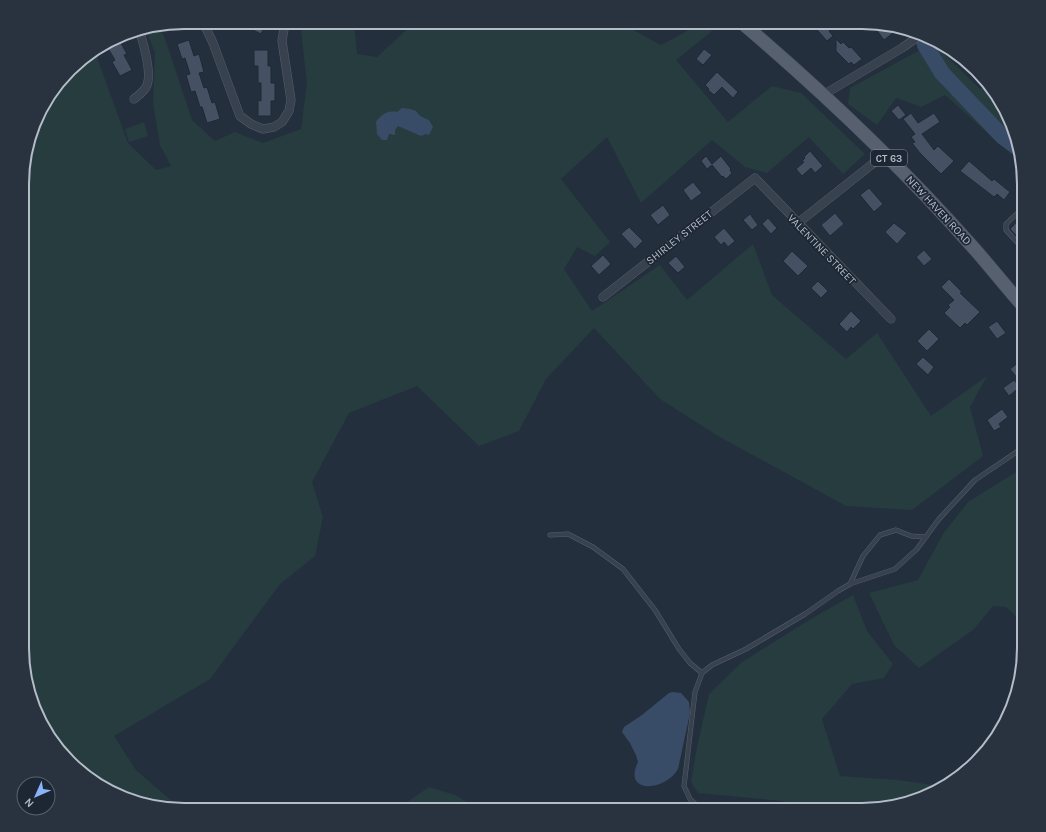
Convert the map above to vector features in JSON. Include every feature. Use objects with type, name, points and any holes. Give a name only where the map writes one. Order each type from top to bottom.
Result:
[{"type":"main road","name":"NEW HAVEN ROAD","points":[[749,29],[823,95],[885,154],[972,245],[1017,298]]},
{"type":"street","points":[[206,29],[240,116],[251,124],[263,129],[274,127],[282,122],[289,111],[291,100],[282,41],[284,29]]},
{"type":"street","points":[[134,99],[147,85],[148,77],[146,56],[140,35]]},
{"type":"street","points":[[823,95],[916,39]]},
{"type":"street","points":[[798,223],[885,154]]},
{"type":"street","name":"VALENTINE STREET","points":[[755,178],[891,319]]},
{"type":"street","name":"SHIRLEY STREET","points":[[603,297],[755,178]]},
{"type":"lane","points":[[1017,214],[1006,224],[1006,230],[1017,242]]},
{"type":"lane","points":[[694,803],[690,799],[684,786],[695,692],[702,673],[712,665],[746,648],[805,614],[850,584],[895,569],[917,550],[939,519],[975,480],[1017,452]]},
{"type":"lane","points":[[850,584],[863,556],[880,535],[896,530],[911,536],[926,537]]},
{"type":"lane","points":[[550,535],[568,534],[593,547],[622,569],[655,610],[678,648],[690,664],[702,673]]},
{"type":"green space","points":[[301,29],[355,29],[357,54],[377,57],[407,29],[632,29],[661,45],[691,29],[710,29],[712,31],[676,60],[728,122],[772,86],[801,93],[865,154],[843,174],[809,137],[767,173],[745,167],[712,140],[641,203],[607,137],[561,179],[610,242],[595,256],[577,247],[564,269],[592,311],[660,265],[687,300],[753,244],[772,295],[846,359],[877,333],[931,416],[987,376],[970,407],[983,456],[912,510],[846,506],[718,436],[660,399],[594,328],[546,379],[519,431],[479,446],[417,386],[349,413],[312,482],[323,517],[315,556],[280,584],[210,679],[114,736],[136,770],[174,803],[144,798],[115,787],[98,777],[74,758],[55,734],[45,717],[37,698],[30,668],[29,174],[34,144],[45,115],[55,98],[74,74],[96,56],[128,143],[156,170],[171,166],[160,145],[153,103],[155,53],[147,33],[161,31],[164,36],[192,120],[215,141],[235,132],[263,143],[301,129],[307,83]]},
{"type":"green space","points":[[931,45],[940,50],[980,89],[983,87],[991,98],[1001,115],[1009,134],[1015,157],[945,95],[921,107],[896,98],[877,125],[848,104],[850,88]]},
{"type":"green space","points":[[144,122],[148,136],[129,142],[125,129]]},
{"type":"green space","points":[[1017,471],[1017,617],[1006,607],[993,606],[973,630],[919,668],[894,645],[869,593],[918,580],[943,534],[968,502]]},
{"type":"green space","points":[[853,595],[867,631],[893,664],[884,678],[852,684],[822,719],[840,776],[898,780],[934,785],[902,798],[872,803],[789,803],[782,801],[698,793],[691,782],[709,694],[742,662],[809,620]]},
{"type":"green space","points":[[429,787],[455,795],[468,803],[406,803]]},
{"type":"water","points":[[402,108],[416,111],[420,116],[429,120],[433,127],[429,135],[426,134],[421,136],[398,126],[395,130],[395,135],[389,134],[387,140],[382,140],[377,134],[376,122],[385,114],[397,112]]},
{"type":"water","points":[[672,692],[681,693],[689,702],[690,713],[678,769],[664,782],[648,786],[640,785],[636,780],[635,773],[638,762],[636,755],[622,732],[624,727]]},
{"type":"building","points":[[251,29],[264,29],[261,34]]},
{"type":"building","points":[[816,29],[831,29],[829,31],[833,36],[827,41]]},
{"type":"building","points":[[876,29],[892,32],[884,40]]},
{"type":"building","points":[[836,39],[841,44],[843,42],[849,48],[851,47],[862,59],[854,65],[851,62],[849,64],[836,51]]},
{"type":"building","points":[[189,40],[194,56],[199,54],[204,72],[199,73],[204,88],[207,87],[212,103],[215,102],[220,119],[207,123],[195,91],[191,92],[186,75],[190,74],[185,58],[182,59],[177,44]]},
{"type":"building","points":[[121,43],[127,54],[124,55],[132,70],[120,76],[112,62],[115,60],[108,49]]},
{"type":"building","points":[[704,49],[712,55],[703,65],[696,59]]},
{"type":"building","points":[[254,50],[268,50],[268,66],[271,66],[271,83],[275,83],[275,101],[271,101],[271,116],[258,116],[258,100],[261,101],[261,83],[258,83],[258,66],[254,66]]},
{"type":"building","points":[[717,72],[738,92],[733,98],[722,87],[714,95],[708,90],[709,89],[705,85]]},
{"type":"building","points":[[898,105],[906,115],[899,120],[891,111]]},
{"type":"building","points":[[911,113],[918,123],[934,113],[940,122],[922,134],[934,150],[938,146],[954,161],[941,174],[912,143],[915,142],[911,137],[915,134],[903,119]]},
{"type":"building","points":[[810,151],[823,166],[815,173],[811,168],[802,176],[796,169],[804,162],[802,161],[805,158],[804,157]]},
{"type":"building","points":[[706,156],[712,164],[721,156],[731,169],[730,170],[732,173],[726,179],[723,176],[722,177],[712,165],[707,169],[701,161]]},
{"type":"building","points":[[969,161],[992,181],[994,179],[1010,192],[1004,200],[997,194],[994,197],[960,171]]},
{"type":"building","points":[[693,182],[702,193],[691,201],[683,190]]},
{"type":"building","points":[[869,188],[883,204],[874,212],[860,195]]},
{"type":"building","points":[[663,205],[670,215],[658,225],[650,215]]},
{"type":"building","points":[[835,213],[844,224],[830,236],[821,225]]},
{"type":"building","points":[[750,214],[758,225],[752,230],[743,220]]},
{"type":"building","points":[[768,218],[777,228],[771,234],[762,224]]},
{"type":"building","points":[[1017,222],[1017,236],[1010,229]]},
{"type":"building","points":[[894,223],[907,233],[897,244],[885,232]]},
{"type":"building","points":[[629,227],[643,241],[635,249],[621,234]]},
{"type":"building","points":[[724,228],[735,241],[728,247],[724,242],[721,245],[714,237]]},
{"type":"building","points":[[924,250],[932,259],[924,266],[916,257]]},
{"type":"building","points":[[792,251],[808,266],[798,276],[783,261]]},
{"type":"building","points":[[603,255],[611,264],[599,275],[591,266]]},
{"type":"building","points":[[676,256],[685,267],[678,273],[668,263]]},
{"type":"building","points":[[949,279],[962,292],[960,293],[980,312],[967,325],[965,323],[960,328],[944,313],[950,307],[948,305],[954,300],[941,287]]},
{"type":"building","points":[[818,281],[828,291],[821,298],[811,288]]},
{"type":"building","points":[[851,311],[861,321],[853,329],[851,327],[847,332],[839,324]]},
{"type":"building","points":[[997,321],[1006,333],[997,339],[988,327]]},
{"type":"building","points":[[929,329],[939,339],[927,351],[917,341]]},
{"type":"building","points":[[923,357],[934,367],[928,375],[916,364]]},
{"type":"building","points":[[1017,364],[1017,378],[1010,369]]},
{"type":"building","points":[[1014,380],[1017,384],[1017,389],[1009,396],[1003,388]]},
{"type":"building","points":[[1002,409],[1008,417],[999,424],[1001,427],[994,431],[987,420]]},
{"type":"waterway","points":[[925,42],[942,73],[1003,137],[1012,143]]}]
